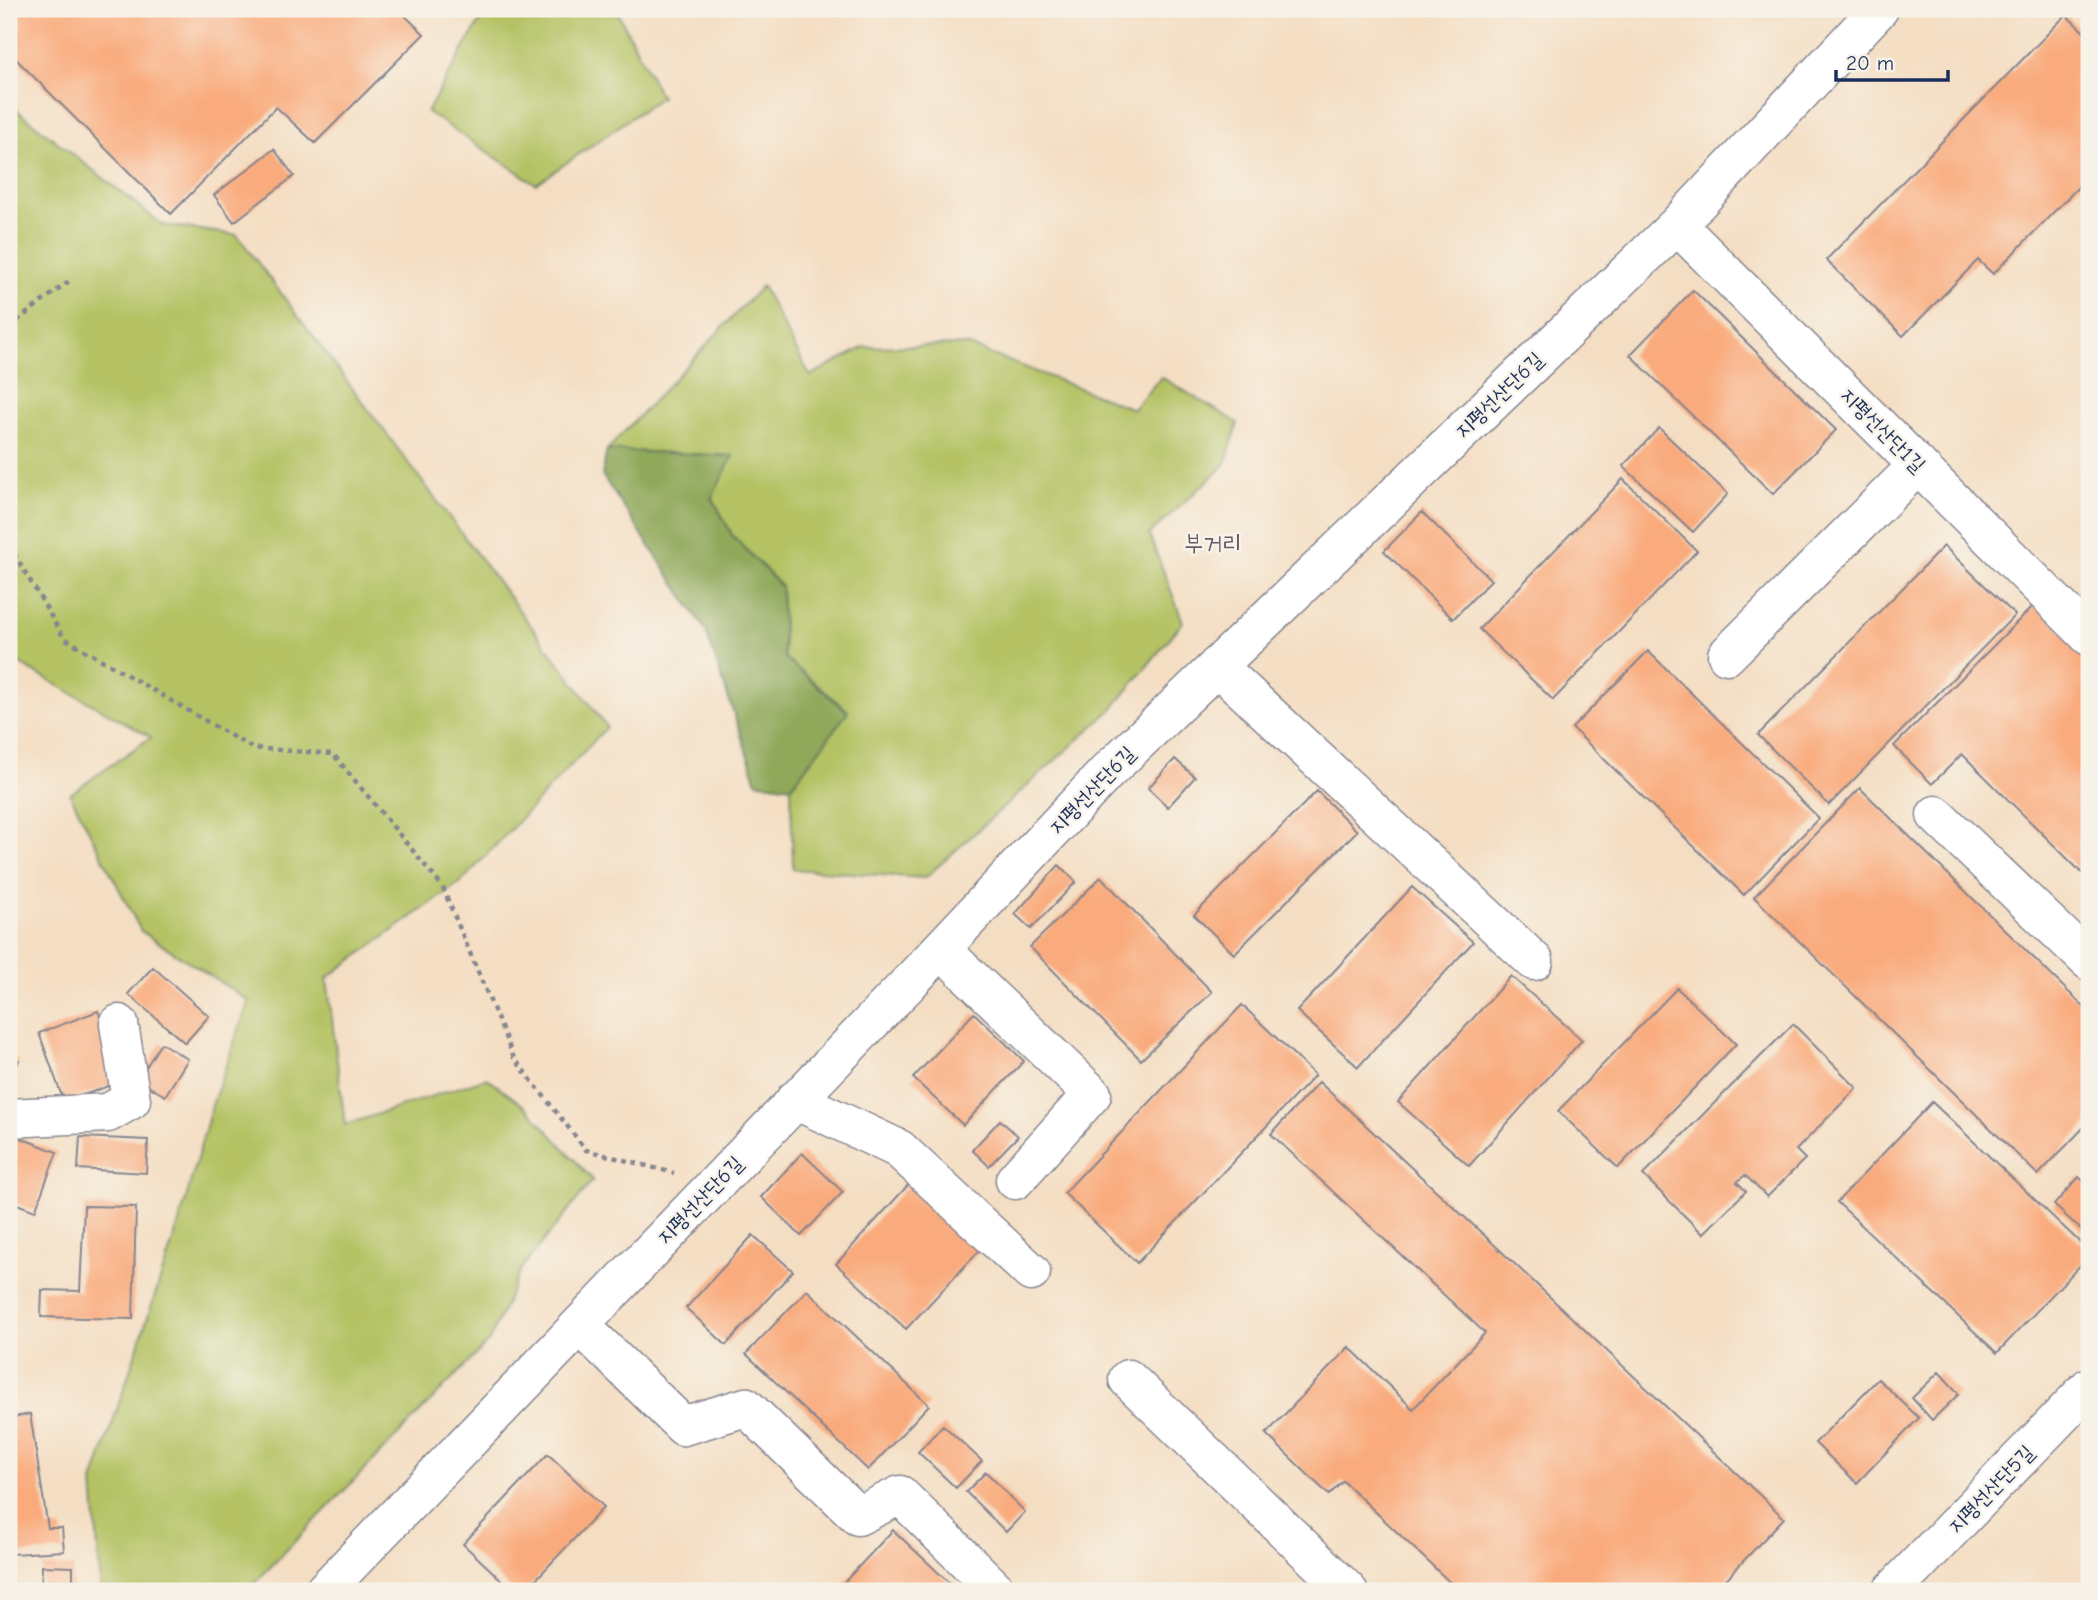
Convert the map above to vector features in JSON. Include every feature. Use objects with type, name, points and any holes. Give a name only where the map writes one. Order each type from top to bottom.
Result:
[{"type":"street","name":"지평선산단6길","points":[[324,1591],[941,949],[1107,772],[1676,225],[1880,9]]},
{"type":"street","name":"지평선산단1길","points":[[1676,225],[2089,636]]},
{"type":"street","points":[[1727,655],[1919,464]]},
{"type":"street","points":[[1217,666],[1534,961]]},
{"type":"street","points":[[1936,815],[2089,961]]},
{"type":"street","points":[[941,949],[1091,1094],[1015,1180]]},
{"type":"street","points":[[9,1118],[108,1113],[131,1100],[119,1024]]},
{"type":"street","points":[[795,1100],[899,1149],[1031,1272]]},
{"type":"street","points":[[580,1325],[683,1426],[746,1407],[858,1516],[900,1496],[997,1591]]},
{"type":"street","points":[[1128,1379],[1349,1591]]},
{"type":"street","name":"지평선산단5길","points":[[1892,1591],[2089,1387]]},
{"type":"path","points":[[9,327],[72,279]]},
{"type":"path","points":[[9,545],[64,638],[252,748],[333,754],[442,886],[514,1058],[586,1150],[715,1184]]},
{"type":"green space","points":[[487,9],[616,9],[661,97],[536,184],[427,112]]},
{"type":"green space","points":[[9,104],[163,225],[237,235],[607,727],[463,880],[327,978],[345,1125],[487,1078],[528,1109],[593,1180],[521,1269],[489,1341],[247,1591],[101,1591],[93,1482],[180,1220],[212,1105],[249,1001],[141,931],[70,794],[151,737],[9,658]]},
{"type":"green space","points":[[762,286],[810,376],[864,347],[967,345],[1133,409],[1161,377],[1238,423],[1225,465],[1149,534],[1183,622],[1112,709],[925,878],[793,869],[791,787],[848,711],[784,657],[781,586],[732,535],[712,497],[732,456],[607,450]]},
{"type":"green space","points":[[607,450],[733,456],[712,497],[732,535],[781,586],[784,657],[848,712],[791,787],[757,782],[705,629],[602,475]]},
{"type":"building","points":[[9,9],[398,9],[424,34],[315,143],[276,107],[171,214],[9,52]]},
{"type":"building","points":[[2066,15],[2089,37],[2089,176],[1993,274],[1978,260],[1903,336],[1826,260]]},
{"type":"building","points":[[274,149],[294,176],[234,222],[214,195]]},
{"type":"building","points":[[1693,290],[1836,430],[1773,494],[1630,355]]},
{"type":"building","points":[[1659,428],[1728,494],[1693,532],[1623,466]]},
{"type":"building","points":[[1623,479],[1697,551],[1553,700],[1479,629]]},
{"type":"building","points":[[1422,512],[1491,580],[1453,619],[1384,551]]},
{"type":"building","points":[[1944,546],[2015,615],[1829,805],[1758,735]]},
{"type":"building","points":[[2035,604],[2089,658],[2089,880],[1962,754],[1932,784],[1894,746]]},
{"type":"building","points":[[1648,651],[1819,818],[1744,895],[1572,728]]},
{"type":"building","points":[[1175,759],[1195,777],[1168,807],[1148,788]]},
{"type":"building","points":[[1860,788],[2089,1012],[2089,1122],[2038,1175],[1754,897]]},
{"type":"building","points":[[1317,791],[1357,831],[1234,954],[1194,915]]},
{"type":"building","points":[[1059,865],[1076,882],[1031,929],[1015,914]]},
{"type":"building","points":[[1101,877],[1212,992],[1141,1060],[1030,947]]},
{"type":"building","points":[[1412,887],[1473,942],[1358,1067],[1297,1011]]},
{"type":"building","points":[[153,967],[209,1016],[185,1043],[128,994]]},
{"type":"building","points":[[1511,976],[1582,1040],[1469,1166],[1398,1102]]},
{"type":"building","points":[[1677,988],[1736,1044],[1618,1168],[1558,1111]]},
{"type":"building","points":[[1242,1005],[1315,1075],[1137,1263],[1064,1193]]},
{"type":"building","points":[[98,1011],[123,1081],[64,1102],[39,1033]]},
{"type":"building","points":[[974,1013],[1024,1061],[963,1125],[913,1078]]},
{"type":"building","points":[[1793,1024],[1857,1088],[1796,1150],[1805,1159],[1767,1197],[1745,1175],[1737,1182],[1746,1191],[1703,1234],[1643,1175]]},
{"type":"building","points":[[161,1043],[188,1059],[165,1096],[138,1080]]},
{"type":"building","points":[[9,1056],[19,1060],[9,1085]]},
{"type":"building","points":[[1319,1082],[1784,1518],[1715,1591],[1459,1591],[1343,1481],[1329,1495],[1266,1434],[1349,1347],[1413,1409],[1485,1333],[1271,1134]]},
{"type":"building","points":[[1932,1102],[2089,1251],[2089,1256],[1997,1353],[1837,1202]]},
{"type":"building","points":[[1000,1120],[1018,1136],[989,1166],[972,1150]]},
{"type":"building","points":[[18,1137],[57,1152],[35,1211],[9,1201],[9,1161]]},
{"type":"building","points":[[80,1137],[148,1140],[146,1173],[78,1169]]},
{"type":"building","points":[[802,1153],[843,1192],[801,1236],[761,1197]]},
{"type":"building","points":[[2079,1177],[2089,1186],[2089,1237],[2054,1205]]},
{"type":"building","points":[[910,1183],[981,1249],[906,1329],[836,1264]]},
{"type":"building","points":[[84,1206],[136,1207],[133,1319],[41,1317],[42,1290],[80,1291]]},
{"type":"building","points":[[753,1235],[793,1271],[726,1345],[686,1308]]},
{"type":"building","points":[[807,1290],[929,1405],[868,1470],[746,1354]]},
{"type":"building","points":[[1939,1372],[1959,1394],[1932,1420],[1912,1398]]},
{"type":"building","points":[[1878,1379],[1919,1418],[1857,1483],[1815,1443]]},
{"type":"building","points":[[30,1414],[48,1528],[62,1528],[64,1551],[12,1554],[9,1534],[9,1418]]},
{"type":"building","points":[[943,1425],[982,1461],[956,1488],[918,1452]]},
{"type":"building","points":[[548,1454],[604,1507],[525,1591],[513,1591],[463,1544]]},
{"type":"building","points":[[986,1472],[1025,1512],[1006,1532],[966,1492]]},
{"type":"building","points":[[893,1530],[958,1591],[836,1591]]},
{"type":"building","points":[[42,1566],[73,1567],[73,1591],[41,1591]]},
{"type":"district","name":"부거리","points":[[1213,543]]}]
